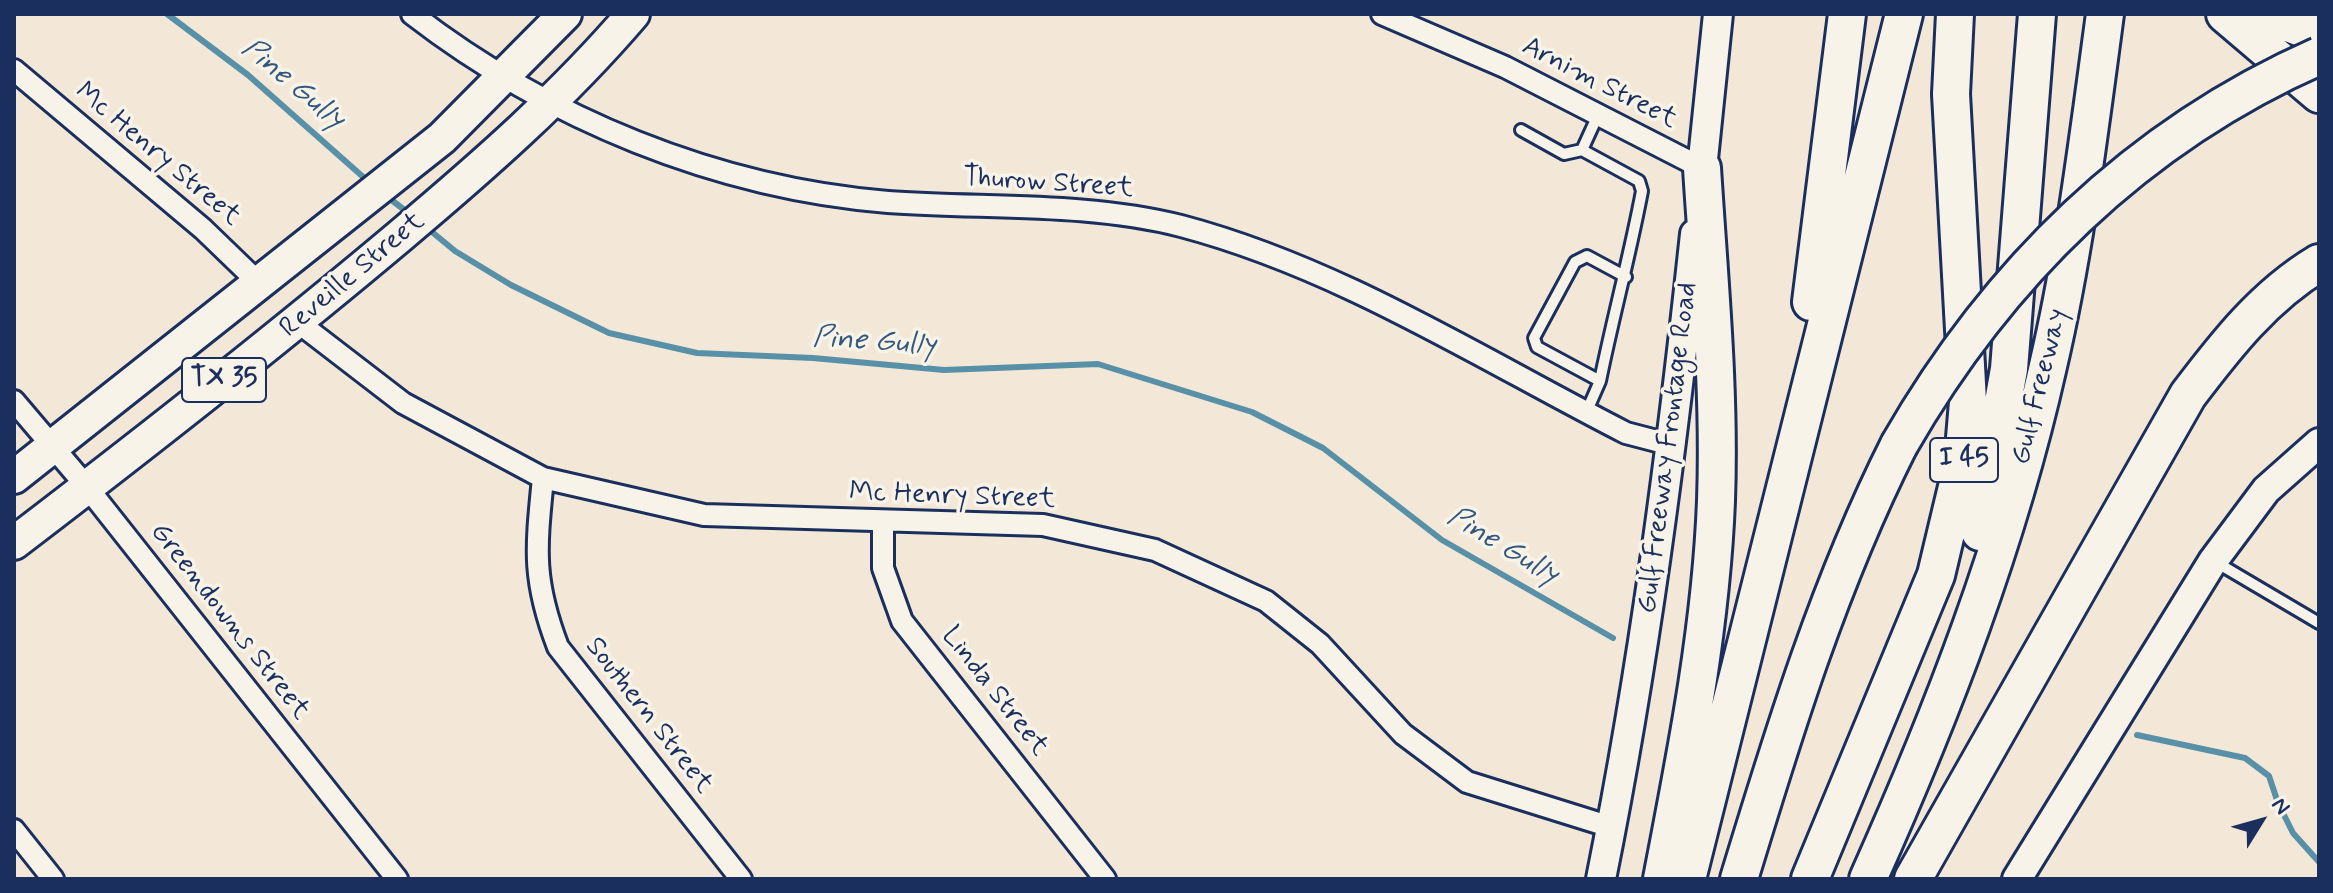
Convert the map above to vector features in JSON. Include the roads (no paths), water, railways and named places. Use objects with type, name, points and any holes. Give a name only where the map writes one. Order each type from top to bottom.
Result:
[{"type":"highway","points":[[1687,879],[1789,460],[1904,14]]},
{"type":"highway","name":"Gulf Freeway","points":[[1810,879],[1936,575],[1963,462],[1968,402],[1951,94],[1955,14]]},
{"type":"highway","points":[[1867,879],[1933,700],[1971,571],[1989,492],[2009,369],[2037,14]]},
{"type":"highway","name":"Gulf Freeway","points":[[1867,879],[1938,717],[2016,489],[2048,368],[2072,246],[2105,14]]},
{"type":"highway","points":[[2225,14],[2319,94]]},
{"type":"highway","points":[[2265,14],[2319,35]]},
{"type":"highway","points":[[1789,460],[1846,29]]},
{"type":"highway","points":[[1739,879],[1787,722],[1864,514],[1931,390],[1981,319],[2068,223],[2185,129],[2261,83],[2319,56]]},
{"type":"highway","points":[[1662,879],[1706,632],[1716,500],[1715,358],[1702,168]]},
{"type":"highway","points":[[1913,879],[2188,395],[2231,339],[2269,300],[2316,265]]},
{"type":"main road","name":"Reveille Street","points":[[14,477],[442,138],[506,77],[565,14]]},
{"type":"main road","name":"Reveille Street","points":[[14,543],[299,323],[440,203],[554,103],[633,14]]},
{"type":"main road","name":"Gulf Freeway Frontage Road","points":[[1601,879],[1640,676],[1672,445],[1718,14]]},
{"type":"main road","points":[[2017,879],[2213,561],[2266,490],[2319,443]]},
{"type":"street","name":"Arnim Street","points":[[1382,14],[1505,67],[1702,168]]},
{"type":"street","name":"Thurow Street","points":[[425,18],[506,77],[626,139],[755,180],[886,202],[1120,214],[1214,236],[1339,282],[1626,433],[1672,445]]},
{"type":"street","name":"Mc Henry Street","points":[[14,70],[203,229],[260,284]]},
{"type":"street","name":"Mc Henry Street","points":[[299,323],[403,403],[543,478],[704,515],[1043,525],[1155,550],[1210,572],[1266,601],[1320,644],[1403,734],[1467,782],[1611,827]]},
{"type":"street","name":"Greendowns Street","points":[[14,401],[87,487],[397,879]]},
{"type":"street","name":"Southern Street","points":[[543,478],[535,557],[543,606],[558,647],[741,879]]},
{"type":"street","name":"Linda Street","points":[[883,521],[883,568],[902,621],[1105,879]]},
{"type":"street","points":[[14,830],[53,879]]},
{"type":"lane","points":[[1582,150],[1598,115]]},
{"type":"lane","points":[[1521,130],[1564,154],[1582,150],[1641,185],[1626,277],[1617,300],[1600,381],[1586,413]]},
{"type":"lane","points":[[1600,381],[1537,347],[1534,338],[1580,258],[1587,256],[1626,277]]},
{"type":"lane","points":[[2213,561],[2319,623]]},
{"type":"waterway","name":"Pine Gully","points":[[167,14],[248,75],[370,183]]},
{"type":"waterway","name":"Pine Gully","points":[[385,195],[411,215]]},
{"type":"waterway","name":"Pine Gully","points":[[426,227],[455,251],[511,285],[609,333],[697,353],[813,358],[944,370],[1098,364],[1252,412],[1323,448],[1442,540],[1613,638]]},
{"type":"waterway","name":"Pine Gully","points":[[2137,735],[2245,758],[2269,776],[2293,833],[2319,862]]}]
